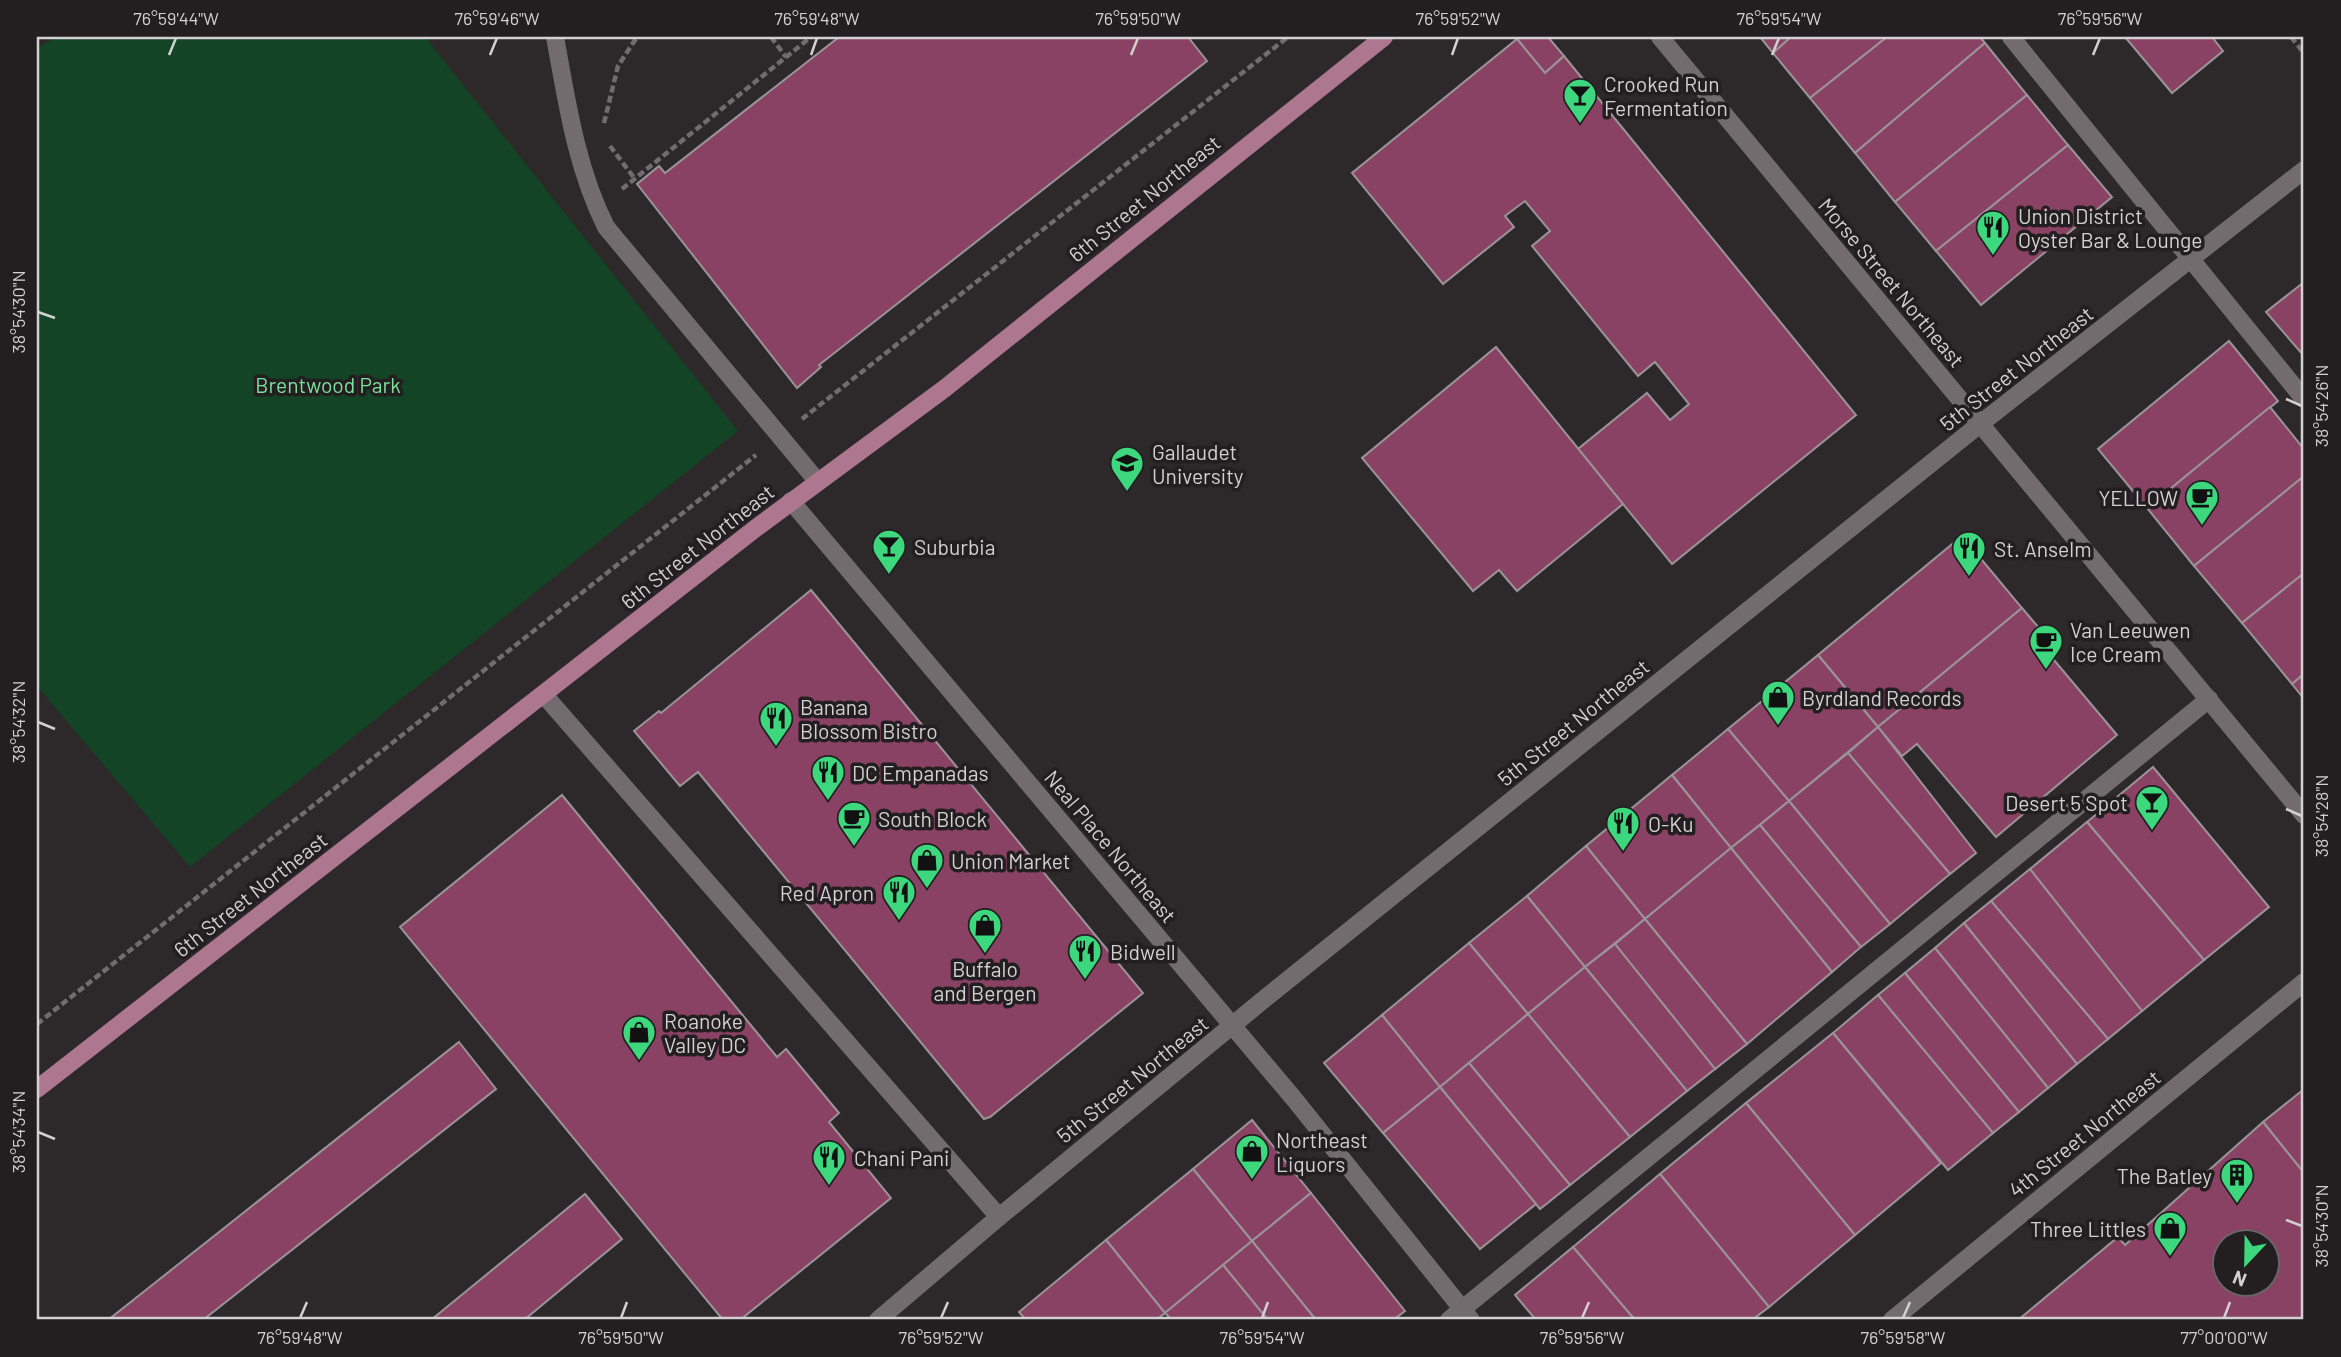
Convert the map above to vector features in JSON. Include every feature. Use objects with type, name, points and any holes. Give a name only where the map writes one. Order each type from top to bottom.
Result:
[{"type":"main road","name":"6th Street Northeast","points":[[37,1089],[792,501],[944,389],[1384,37]]},
{"type":"street","points":[[555,37],[577,152],[606,227],[818,481]]},
{"type":"street","name":"Morse Street Northeast","points":[[1660,37],[2304,815]]},
{"type":"street","points":[[2014,38],[2304,399]]},
{"type":"street","name":"5th Street Northeast","points":[[878,1320],[1232,1026],[1980,424],[2304,170]]},
{"type":"street","name":"Neal Place Northeast","points":[[792,501],[1232,1026],[1460,1317]]},
{"type":"street","points":[[545,696],[999,1217]]},
{"type":"street","points":[[1460,1317],[2209,699]]},
{"type":"street","name":"4th Street Northeast","points":[[1892,1320],[2304,982]]},
{"type":"path","points":[[601,135],[618,66],[638,37]]},
{"type":"path","points":[[771,37],[786,57]]},
{"type":"path","points":[[597,209],[811,37]]},
{"type":"path","points":[[859,374],[1288,37]]},
{"type":"path","points":[[2291,37],[2304,53]]},
{"type":"path","points":[[608,144],[635,179]]},
{"type":"path","points":[[37,1024],[679,516]]},
{"type":"green space","name":"Brentwood Park","points":[[54,37],[425,37],[738,431],[190,867],[37,686],[37,49]]},
{"type":"building","points":[[839,37],[1188,37],[1207,61],[819,365],[821,367],[797,388],[637,184],[659,166],[665,173]]},
{"type":"building","points":[[1548,37],[1564,56],[1545,73],[1517,39]]},
{"type":"building","points":[[1760,37],[1791,37],[1773,53]]},
{"type":"building","points":[[1791,37],[1887,37],[1810,98],[1773,53]]},
{"type":"building","points":[[1887,37],[1980,37],[1985,43],[1855,153],[1810,98]]},
{"type":"building","points":[[2125,37],[2212,37],[2223,51],[2172,93]]},
{"type":"building","points":[[1517,39],[1545,73],[1564,56],[1856,415],[1672,564],[1578,449],[1647,393],[1670,420],[1689,404],[1655,362],[1638,376],[1532,246],[1550,231],[1525,201],[1505,216],[1514,227],[1443,284],[1352,173]]},
{"type":"building","points":[[1985,43],[2027,95],[1895,202],[1855,153]]},
{"type":"building","points":[[2027,95],[2068,145],[1936,251],[1895,202]]},
{"type":"building","points":[[2068,145],[2112,197],[1981,305],[1936,251]]},
{"type":"building","points":[[2304,282],[2304,356],[2266,312]]},
{"type":"building","points":[[2229,341],[2278,401],[2147,508],[2098,449]]},
{"type":"building","points":[[1496,347],[1623,504],[1517,591],[1499,570],[1473,591],[1362,458]]},
{"type":"building","points":[[2270,407],[2304,449],[2304,476],[2194,566],[2147,508]]},
{"type":"building","points":[[2304,476],[2304,573],[2242,623],[2194,566]]},
{"type":"building","points":[[1962,536],[2022,608],[1878,727],[1818,655]]},
{"type":"building","points":[[2304,573],[2304,674],[2292,684],[2242,623]]},
{"type":"building","name":"Union Market","points":[[811,590],[1143,993],[990,1117],[984,1119],[698,772],[680,786],[634,731],[659,711],[661,713]]},
{"type":"building","points":[[2022,608],[2045,635],[2038,641],[2117,735],[1996,837],[1917,744],[1902,756],[1878,727]]},
{"type":"building","points":[[1818,655],[1878,727],[1789,801],[1728,729]]},
{"type":"building","points":[[2304,674],[2304,699],[2292,684]]},
{"type":"building","points":[[1878,727],[1976,853],[1950,874],[1848,753]]},
{"type":"building","points":[[1728,729],[1789,801],[1731,848],[1672,775]]},
{"type":"building","points":[[1848,753],[1950,874],[1890,924],[1789,801]]},
{"type":"building","points":[[2153,767],[2269,907],[2204,960],[2087,822]]},
{"type":"building","points":[[1672,775],[1731,848],[1645,919],[1586,846]]},
{"type":"building","points":[[562,795],[777,1057],[786,1049],[839,1113],[829,1122],[891,1198],[740,1320],[723,1320],[400,927]]},
{"type":"building","points":[[1789,801],[1890,924],[1861,947],[1760,825]]},
{"type":"building","points":[[2087,822],[2204,960],[2142,1011],[2030,869]]},
{"type":"building","points":[[1760,825],[1861,947],[1832,972],[1731,848]]},
{"type":"building","points":[[1586,846],[1645,919],[1585,967],[1527,896]]},
{"type":"building","points":[[1731,848],[1832,972],[1747,1044],[1645,919]]},
{"type":"building","points":[[2030,869],[2142,1011],[2108,1039],[1991,901]]},
{"type":"building","points":[[1527,896],[1585,967],[1528,1014],[1469,943]]},
{"type":"building","points":[[1991,901],[2108,1039],[2077,1064],[1964,923]]},
{"type":"building","points":[[1645,919],[1747,1044],[1715,1069],[1615,944]]},
{"type":"building","points":[[1964,923],[2077,1064],[2048,1088],[1935,948]]},
{"type":"building","points":[[1469,943],[1528,1014],[1440,1087],[1382,1015]]},
{"type":"building","points":[[1615,944],[1715,1069],[1687,1091],[1585,967]]},
{"type":"building","points":[[1935,948],[2048,1088],[2019,1112],[1905,973]]},
{"type":"building","points":[[1585,967],[1687,1091],[1630,1137],[1528,1014]]},
{"type":"building","points":[[1905,973],[2019,1112],[1993,1133],[1878,995]]},
{"type":"building","points":[[1878,995],[1993,1133],[1948,1170],[1833,1033]]},
{"type":"building","points":[[1528,1014],[1630,1137],[1570,1185],[1469,1063]]},
{"type":"building","points":[[1382,1015],[1440,1087],[1383,1133],[1324,1063]]},
{"type":"building","points":[[1833,1033],[1941,1163],[1855,1235],[1746,1103]]},
{"type":"building","points":[[459,1042],[496,1089],[203,1320],[108,1320]]},
{"type":"building","points":[[1469,1063],[1570,1185],[1540,1209],[1440,1087]]},
{"type":"building","points":[[1440,1087],[1536,1204],[1480,1249],[1383,1133]]},
{"type":"building","points":[[2304,1089],[2304,1173],[2263,1122]]},
{"type":"building","points":[[1746,1103],[1855,1235],[1769,1307],[1660,1174]]},
{"type":"building","points":[[1252,1120],[1311,1193],[1252,1241],[1193,1169]]},
{"type":"building","name":"The Batley","points":[[2263,1122],[2304,1173],[2304,1320],[2018,1320],[2118,1237],[2125,1245]]},
{"type":"building","points":[[1193,1169],[1252,1241],[1165,1313],[1106,1240]]},
{"type":"building","points":[[1660,1174],[1769,1307],[1752,1320],[1635,1320],[1573,1247]]},
{"type":"building","points":[[1311,1193],[1405,1311],[1393,1320],[1316,1320],[1252,1241]]},
{"type":"building","points":[[585,1194],[622,1239],[524,1320],[431,1320]]},
{"type":"building","points":[[1106,1240],[1165,1313],[1156,1320],[1026,1320],[1019,1312]]},
{"type":"building","points":[[1252,1241],[1316,1320],[1268,1320],[1223,1265]]},
{"type":"building","points":[[1573,1247],[1635,1320],[1536,1320],[1515,1295]]},
{"type":"building","points":[[1223,1265],[1268,1320],[1172,1320],[1165,1313]]},
{"type":"place","name":"Crooked Run Fermentation","points":[[1580,125]]},
{"type":"place","name":"Union District Oyster Bar & Lounge","points":[[1993,257]]},
{"type":"place","name":"Gallaudet University","points":[[1127,493]]},
{"type":"place","name":"YELLOW","points":[[2202,527]]},
{"type":"place","name":"Suburbia","points":[[889,576]]},
{"type":"place","name":"St. Anselm","points":[[1969,578]]},
{"type":"place","name":"Van Leeuwen Ice Cream","points":[[2046,671]]},
{"type":"place","name":"Byrdland Records","points":[[1778,727]]},
{"type":"place","name":"Banana Blossom Bistro","points":[[776,748]]},
{"type":"place","name":"DC Empanadas","points":[[828,802]]},
{"type":"place","name":"Desert 5 Spot","points":[[2152,832]]},
{"type":"place","name":"South Block","points":[[854,848]]},
{"type":"place","name":"O-Ku","points":[[1623,853]]},
{"type":"place","name":"Union Market","points":[[927,890]]},
{"type":"place","name":"Red Apron","points":[[899,922]]},
{"type":"place","name":"Buffalo and Bergen","points":[[985,955]]},
{"type":"place","name":"Bidwell","points":[[1085,981]]},
{"type":"place","name":"Roanoke Valley DC","points":[[639,1062]]},
{"type":"place","name":"Northeast Liquors","points":[[1252,1181]]},
{"type":"place","name":"Chani Pani","points":[[829,1187]]},
{"type":"place","name":"The Batley","points":[[2237,1205]]},
{"type":"place","name":"Three Littles","points":[[2170,1258]]}]
